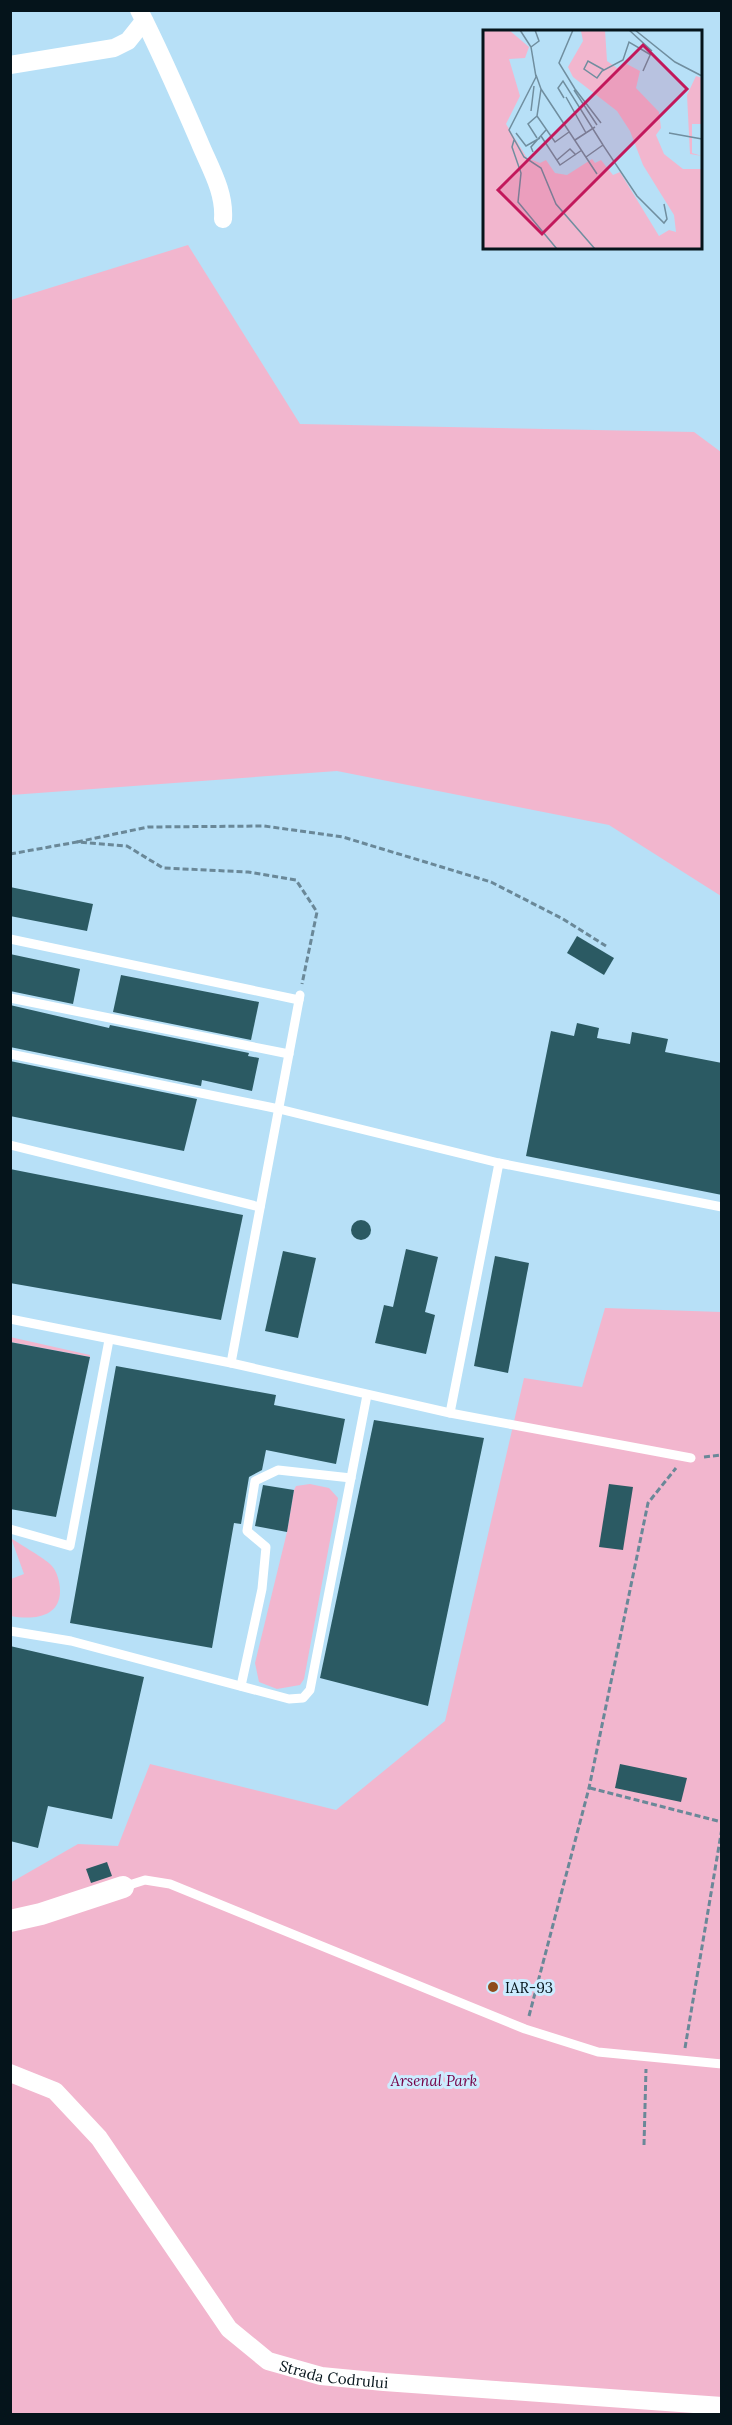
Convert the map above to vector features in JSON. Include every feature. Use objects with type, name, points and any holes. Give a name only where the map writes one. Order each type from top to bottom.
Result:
[{"type":"street","points":[[10,65],[114,48],[128,41],[141,16]]},
{"type":"street","points":[[141,16],[166,63],[216,179],[224,206],[223,219]]},
{"type":"street","points":[[10,1921],[41,1914],[123,1887]]},
{"type":"street","name":"Strada Codrului","points":[[10,2073],[55,2091],[99,2138],[229,2329],[268,2361],[321,2376],[722,2406]]},
{"type":"lane","points":[[10,939],[300,998],[231,1363]]},
{"type":"lane","points":[[10,998],[289,1054]]},
{"type":"lane","points":[[10,1054],[279,1109],[500,1163],[722,1207]]},
{"type":"lane","points":[[10,1145],[261,1207]]},
{"type":"lane","points":[[450,1413],[500,1163]]},
{"type":"lane","points":[[10,1319],[231,1363],[450,1413],[691,1458]]},
{"type":"lane","points":[[10,1529],[70,1546],[109,1340]]},
{"type":"lane","points":[[10,1631],[70,1641],[289,1699],[303,1698],[310,1690],[367,1395]]},
{"type":"lane","points":[[241,1686],[261,1589],[266,1547],[246,1531],[255,1482],[278,1470],[351,1478]]},
{"type":"lane","points":[[123,1887],[145,1880],[170,1884],[525,2029],[598,2052],[722,2064]]},
{"type":"path","points":[[10,854],[148,827],[264,826],[343,837],[491,882],[606,946]]},
{"type":"path","points":[[77,842],[127,846],[163,868],[248,872],[296,880],[317,912],[300,998]]},
{"type":"path","points":[[525,2029],[589,1788],[648,1503],[670,1472],[691,1458],[722,1455]]},
{"type":"path","points":[[589,1788],[722,1822]]},
{"type":"path","points":[[682,2061],[722,1828]]},
{"type":"path","points":[[644,2145],[646,2057]]},
{"type":"green space","points":[[188,245],[300,424],[694,432],[721,452],[721,896],[609,825],[337,771],[11,795],[11,300]]},
{"type":"green space","name":"Arsenal Park","points":[[605,1308],[721,1312],[721,2414],[11,2414],[10,1883],[78,1844],[118,1846],[150,1764],[336,1810],[445,1721],[524,1378],[582,1387]]},
{"type":"green space","points":[[10,1337],[90,1355],[90,1357],[11,1342]]},
{"type":"green space","points":[[310,1484],[329,1488],[338,1498],[304,1679],[300,1685],[277,1689],[259,1682],[255,1663],[287,1532],[294,1490],[296,1486]]},
{"type":"green space","points":[[11,1538],[53,1567],[60,1588],[59,1600],[50,1612],[28,1618],[11,1616],[11,1579],[24,1574]]},
{"type":"building","points":[[10,887],[93,904],[87,931],[10,916]]},
{"type":"building","points":[[577,936],[614,958],[604,975],[567,953]]},
{"type":"building","points":[[10,954],[80,969],[73,1004],[10,991]]},
{"type":"building","points":[[121,975],[259,1002],[251,1040],[113,1012]]},
{"type":"building","points":[[10,1005],[109,1028],[110,1025],[249,1053],[248,1056],[259,1058],[252,1091],[202,1080],[201,1086],[10,1047]]},
{"type":"building","points":[[577,1023],[599,1028],[597,1038],[630,1044],[632,1032],[668,1039],[665,1052],[722,1063],[722,1195],[526,1156],[551,1031],[574,1036]]},
{"type":"building","points":[[10,1061],[197,1099],[184,1151],[10,1116]]},
{"type":"building","points":[[10,1169],[243,1215],[221,1320],[10,1283]]},
{"type":"building","points":[[361,1220],[368,1223],[371,1230],[368,1237],[361,1240],[354,1237],[351,1230],[354,1223]]},
{"type":"building","points":[[406,1249],[438,1257],[425,1312],[435,1315],[426,1354],[375,1343],[384,1305],[393,1307]]},
{"type":"building","points":[[283,1251],[316,1258],[298,1338],[265,1331]]},
{"type":"building","points":[[495,1256],[529,1263],[508,1373],[474,1366]]},
{"type":"building","points":[[10,1342],[90,1357],[56,1517],[10,1509]]},
{"type":"building","points":[[116,1366],[276,1395],[274,1405],[345,1419],[336,1464],[266,1450],[262,1470],[249,1477],[241,1524],[234,1523],[212,1648],[70,1623]]},
{"type":"building","points":[[374,1420],[484,1438],[428,1706],[320,1678]]},
{"type":"building","points":[[609,1484],[633,1487],[623,1550],[599,1547]]},
{"type":"building","points":[[263,1485],[294,1490],[287,1532],[255,1526]]},
{"type":"building","points":[[10,1646],[144,1677],[112,1819],[48,1806],[38,1848],[10,1841]]},
{"type":"building","points":[[620,1764],[687,1778],[681,1802],[615,1788]]},
{"type":"building","points":[[107,1862],[112,1876],[91,1883],[86,1869]]},
{"type":"place","name":"IAR-93","points":[[493,1987]]}]
